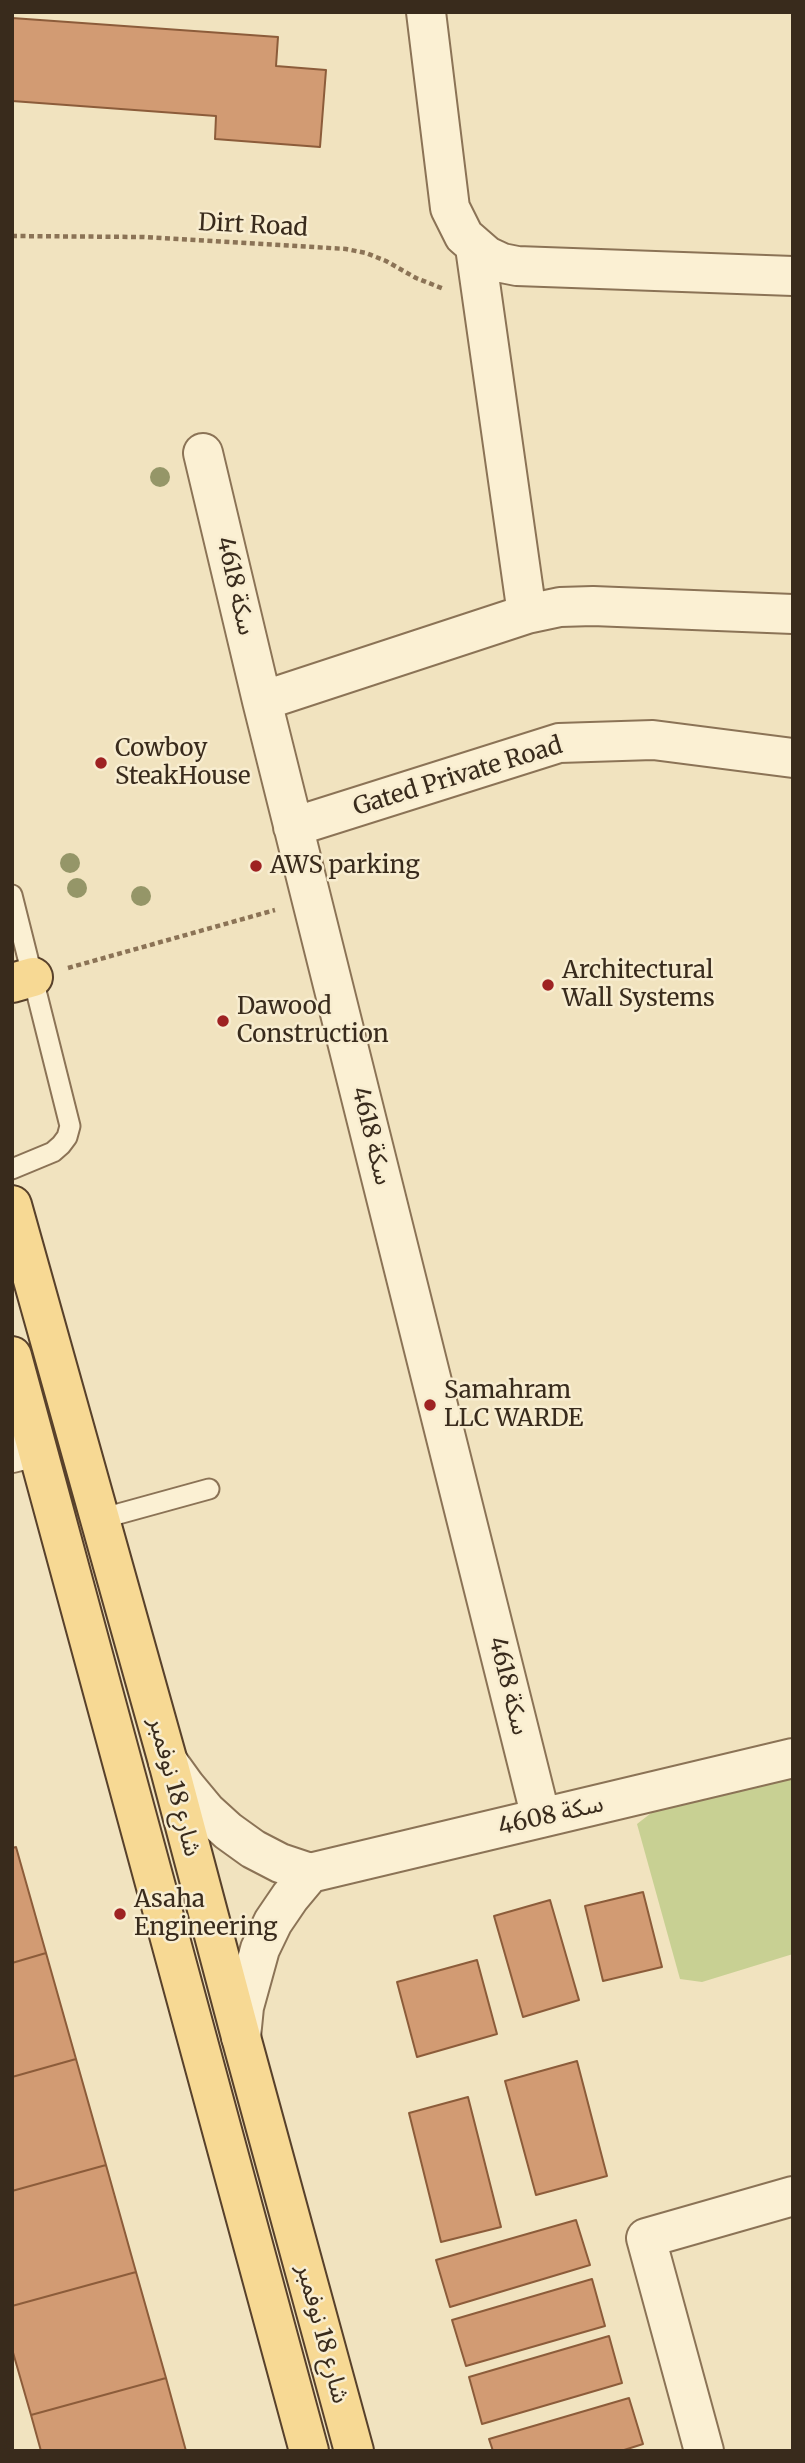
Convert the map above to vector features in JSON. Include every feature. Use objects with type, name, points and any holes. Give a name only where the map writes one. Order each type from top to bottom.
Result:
[{"type":"main road","name":"شارع 18 نوفمبر","points":[[12,1205],[168,1762],[354,2451]]},
{"type":"main road","name":"شارع 18 نوفمبر","points":[[12,1356],[24,1450],[309,2451]]},
{"type":"street","points":[[426,12],[450,208],[464,236],[475,247],[502,263],[517,266],[793,276]]},
{"type":"street","points":[[475,247],[527,614]]},
{"type":"street","name":"سكة 4618","points":[[203,453],[293,827],[541,1818]]},
{"type":"street","points":[[262,701],[527,614],[560,607],[793,614]]},
{"type":"street","name":"Gated Private Road","points":[[293,827],[559,743],[653,740],[793,758]]},
{"type":"street","name":"سكة 4608","points":[[310,1873],[793,1758]]},
{"type":"street","points":[[168,1762],[206,1811],[228,1831],[262,1853],[310,1873],[290,1896],[260,1949],[244,2007],[241,2037]]},
{"type":"street","points":[[704,2451],[646,2238],[793,2196]]},
{"type":"lane","points":[[12,895],[23,980],[70,1126],[67,1137],[53,1152],[12,1168]]},
{"type":"lane","points":[[100,1519],[209,1489]]},
{"type":"path","name":"Dirt Road","points":[[12,236],[144,237],[346,250],[366,253],[386,261],[416,278],[448,291],[482,298]]},
{"type":"path","points":[[23,980],[312,900]]},
{"type":"green space","points":[[793,1777],[793,1954],[702,1982],[680,1979],[637,1824],[655,1810]]},
{"type":"building","points":[[12,18],[278,37],[276,66],[326,70],[320,147],[215,139],[216,116],[12,101]]},
{"type":"building","points":[[16,1847],[46,1953],[12,1963],[12,1848]]},
{"type":"building","points":[[643,1892],[662,1967],[603,1981],[585,1906]]},
{"type":"building","points":[[550,1900],[579,2000],[523,2017],[494,1916]]},
{"type":"building","points":[[46,1953],[76,2059],[12,2077],[12,1963]]},
{"type":"building","points":[[477,1960],[497,2034],[417,2057],[397,1982]]},
{"type":"building","points":[[76,2059],[106,2165],[12,2191],[12,2077]]},
{"type":"building","points":[[577,2061],[607,2176],[536,2195],[505,2081]]},
{"type":"building","points":[[468,2097],[501,2227],[441,2242],[409,2113]]},
{"type":"building","points":[[106,2165],[136,2272],[12,2306],[12,2191]]},
{"type":"building","points":[[576,2220],[590,2265],[450,2307],[436,2260]]},
{"type":"building","points":[[136,2272],[166,2378],[31,2415],[12,2349],[12,2306]]},
{"type":"building","points":[[592,2279],[605,2326],[466,2366],[452,2320]]},
{"type":"building","points":[[609,2336],[622,2383],[482,2424],[469,2377]]},
{"type":"building","points":[[166,2378],[186,2451],[41,2451],[31,2415]]},
{"type":"building","points":[[629,2398],[643,2444],[621,2451],[493,2451],[489,2439]]},
{"type":"place","name":"Cowboy SteakHouse","points":[[101,763]]},
{"type":"place","name":"AWS parking","points":[[256,866]]},
{"type":"place","name":"Architectural Wall Systems","points":[[548,985]]},
{"type":"place","name":"Dawood Construction","points":[[223,1021]]},
{"type":"place","name":"Samahram LLC WARDE","points":[[430,1405]]},
{"type":"place","name":"Asaha Engineering","points":[[120,1914]]}]
